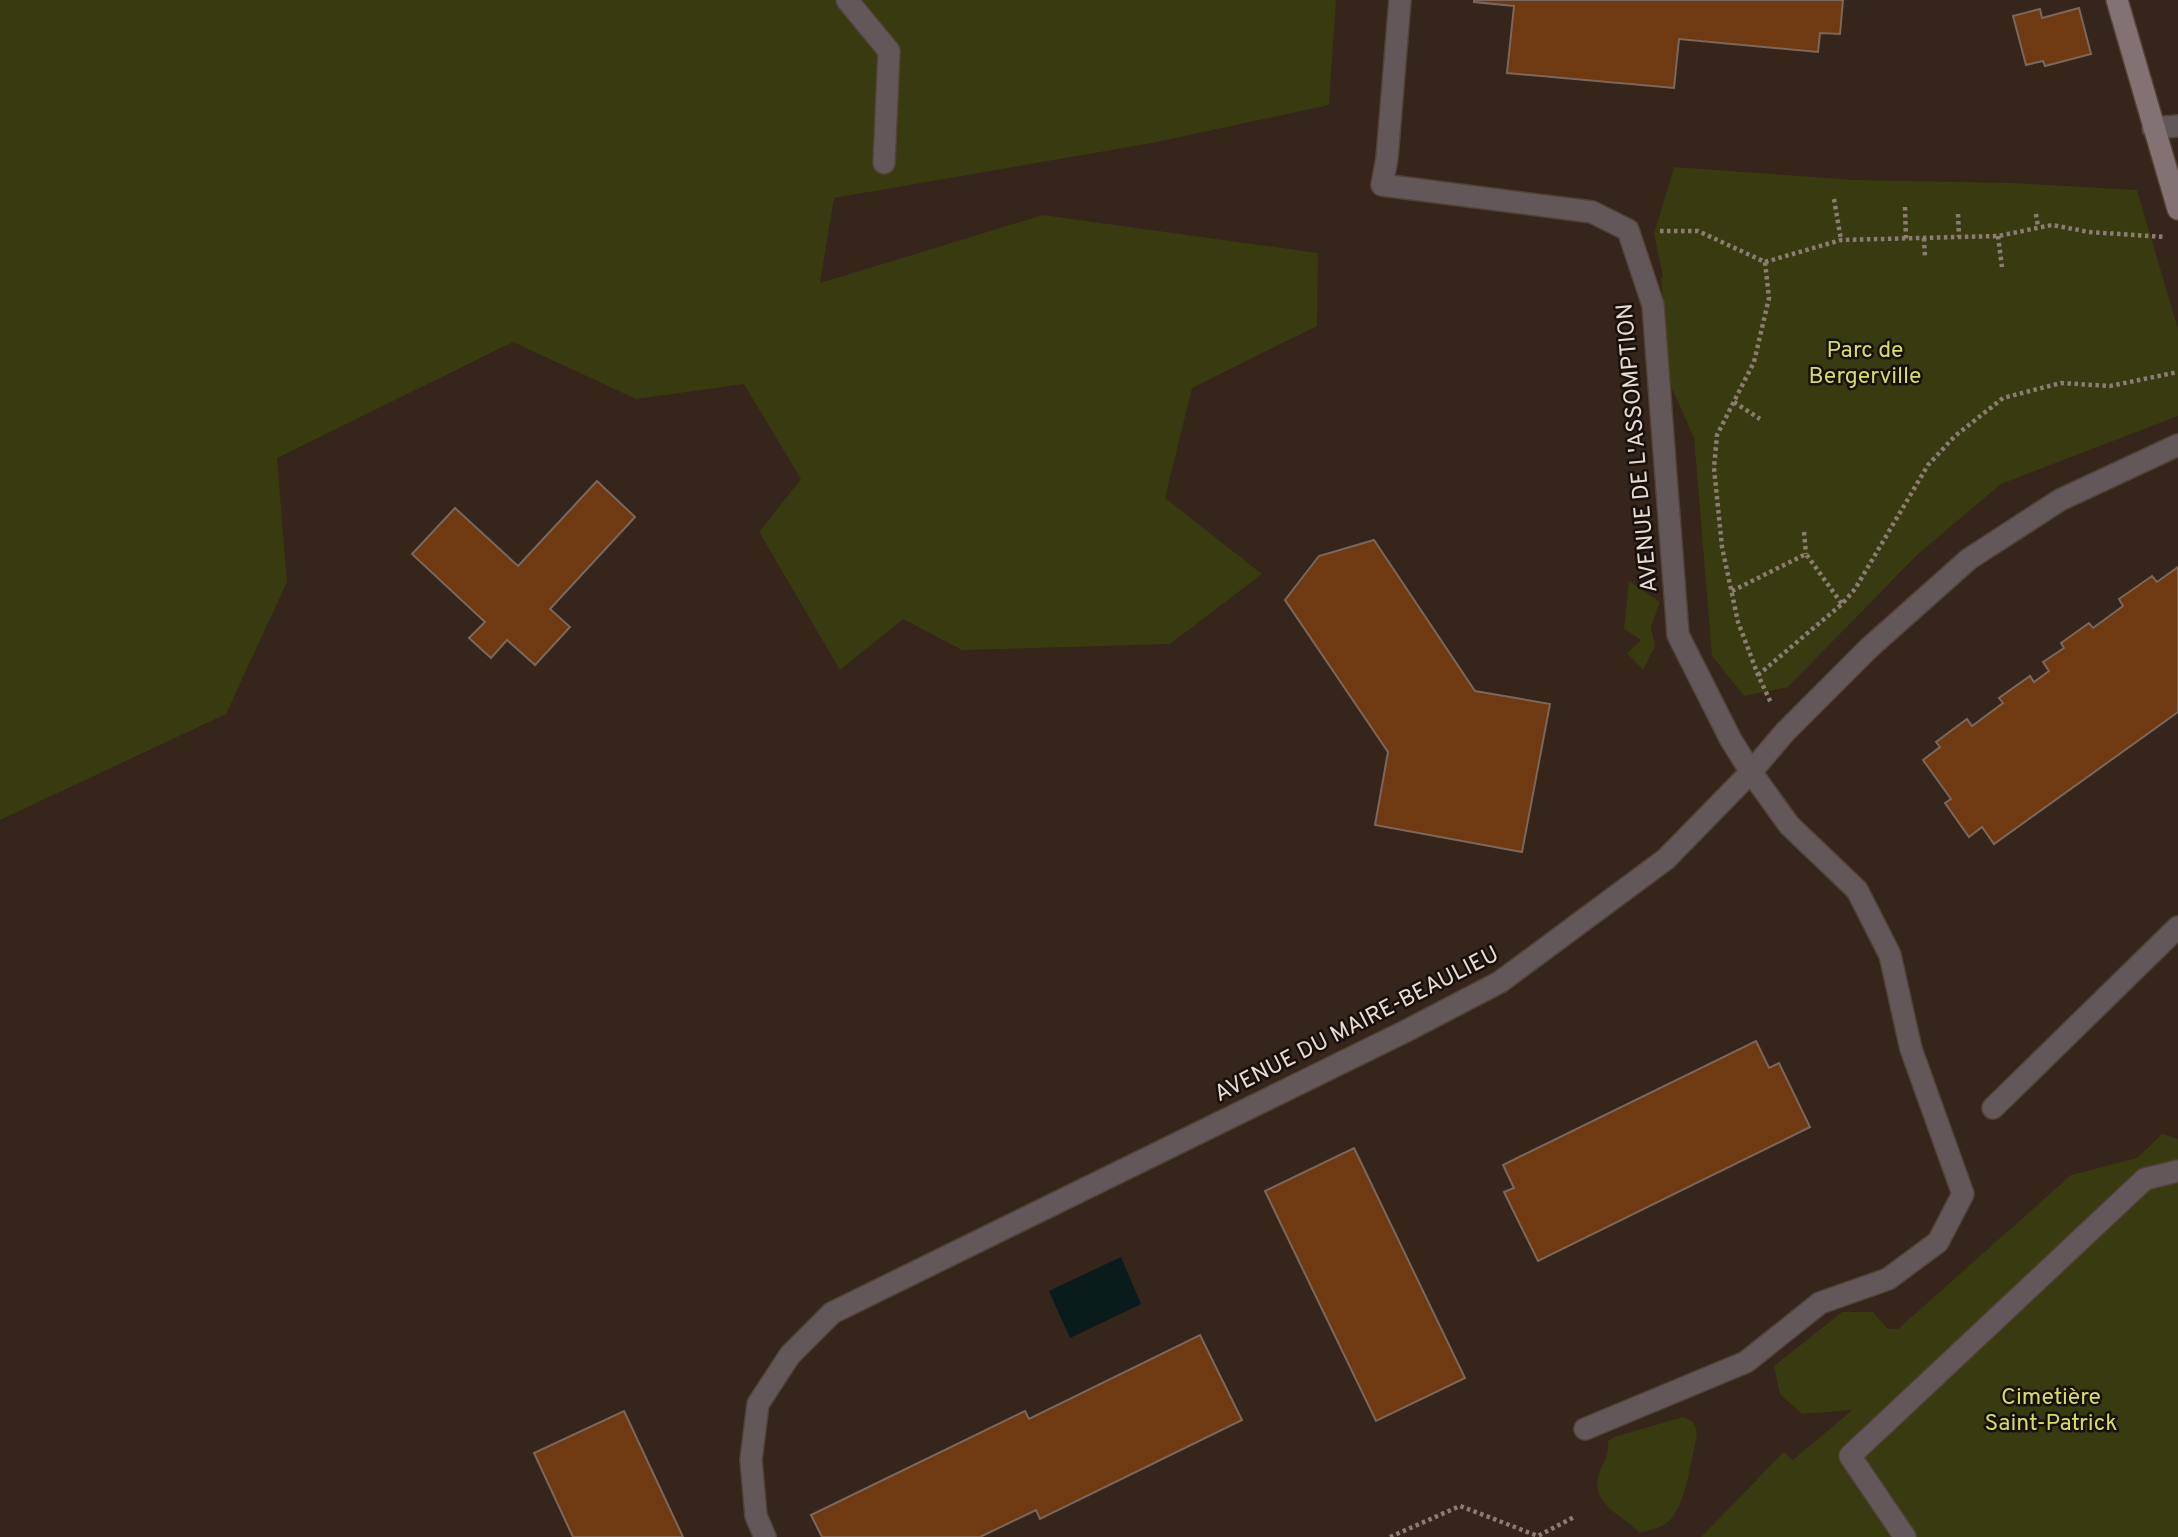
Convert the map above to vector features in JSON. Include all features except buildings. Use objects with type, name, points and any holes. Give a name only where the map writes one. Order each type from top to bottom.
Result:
[{"type":"street","points":[[847,0],[889,51],[884,163]]},
{"type":"street","points":[[1400,0],[1387,158],[1382,185],[1592,212],[1628,230]]},
{"type":"street","points":[[2117,0],[2178,209]]},
{"type":"street","points":[[2153,128],[2178,126]]},
{"type":"street","name":"AVENUE DE L'ASSOMPTION","points":[[1585,1429],[1746,1362],[1820,1303],[1888,1279],[1938,1242],[1963,1194],[1912,1049],[1890,955],[1857,890],[1789,825],[1774,807],[1731,740],[1678,635],[1653,305],[1628,230]]},
{"type":"street","name":"AVENUE DU MAIRE-BEAULIEU","points":[[765,1537],[756,1516],[751,1460],[758,1404],[790,1355],[832,1313],[1406,1031],[1500,982],[1666,859],[1751,772],[1785,732],[1869,648],[1969,559],[2060,500],[2178,445]]},
{"type":"street","points":[[1993,1108],[2178,927]]},
{"type":"street","points":[[1905,1537],[1850,1456],[2146,1179],[2178,1171]]},
{"type":"path","points":[[1834,199],[1841,240]]},
{"type":"path","points":[[1905,207],[1906,239]]},
{"type":"path","points":[[1958,214],[1959,237]]},
{"type":"path","points":[[2036,214],[2039,228]]},
{"type":"path","points":[[1628,230],[1698,231],[1765,262],[1841,240],[1998,236],[2052,225],[2089,232],[2178,238]]},
{"type":"path","points":[[1998,236],[2002,267]]},
{"type":"path","points":[[1924,238],[1925,258]]},
{"type":"path","points":[[1765,262],[1769,298],[1754,362],[1717,435],[1714,468],[1722,547],[1738,622],[1758,675],[1785,732]]},
{"type":"path","points":[[1758,675],[1842,604],[1855,589],[1928,465],[1955,436],[2003,398],[2061,383],[2110,386],[2178,372]]},
{"type":"path","points":[[1734,402],[1759,419]]},
{"type":"path","points":[[1804,532],[1806,554],[1842,604]]},
{"type":"path","points":[[1732,591],[1806,554]]},
{"type":"path","points":[[1390,1537],[1460,1506],[1538,1536],[1576,1516]]},
{"type":"green space","points":[[0,0],[1336,0],[1329,105],[1152,143],[834,198],[820,283],[1043,215],[1318,253],[1317,326],[1192,388],[1165,498],[1262,574],[1170,644],[962,650],[903,619],[840,670],[759,532],[801,479],[744,384],[636,399],[513,342],[277,458],[287,582],[226,714],[0,820]]},
{"type":"green space","name":"Parc de Bergerville","points":[[1674,167],[1855,180],[2012,183],[2137,190],[2178,329],[2178,416],[2001,484],[1917,555],[1788,687],[1744,696],[1712,656],[1694,438],[1670,384],[1663,277],[1654,234]]},
{"type":"green space","points":[[1629,581],[1660,602],[1651,627],[1655,646],[1643,670],[1627,653],[1641,640],[1624,629]]},
{"type":"green space","name":"Cimetière Saint-Patrick","points":[[2162,1134],[2178,1139],[2178,1537],[1701,1537],[1784,1452],[1793,1460],[1852,1410],[1802,1414],[1780,1394],[1774,1366],[1842,1312],[1873,1312],[1888,1329],[1898,1329],[2071,1175],[2137,1158]]},
{"type":"green space","points":[[1683,1417],[1692,1421],[1697,1436],[1680,1503],[1667,1523],[1639,1533],[1611,1510],[1600,1496],[1598,1478],[1607,1453],[1608,1441]]},
{"type":"shaded area","points":[[1121,1257],[1141,1304],[1070,1338],[1049,1291]]}]
